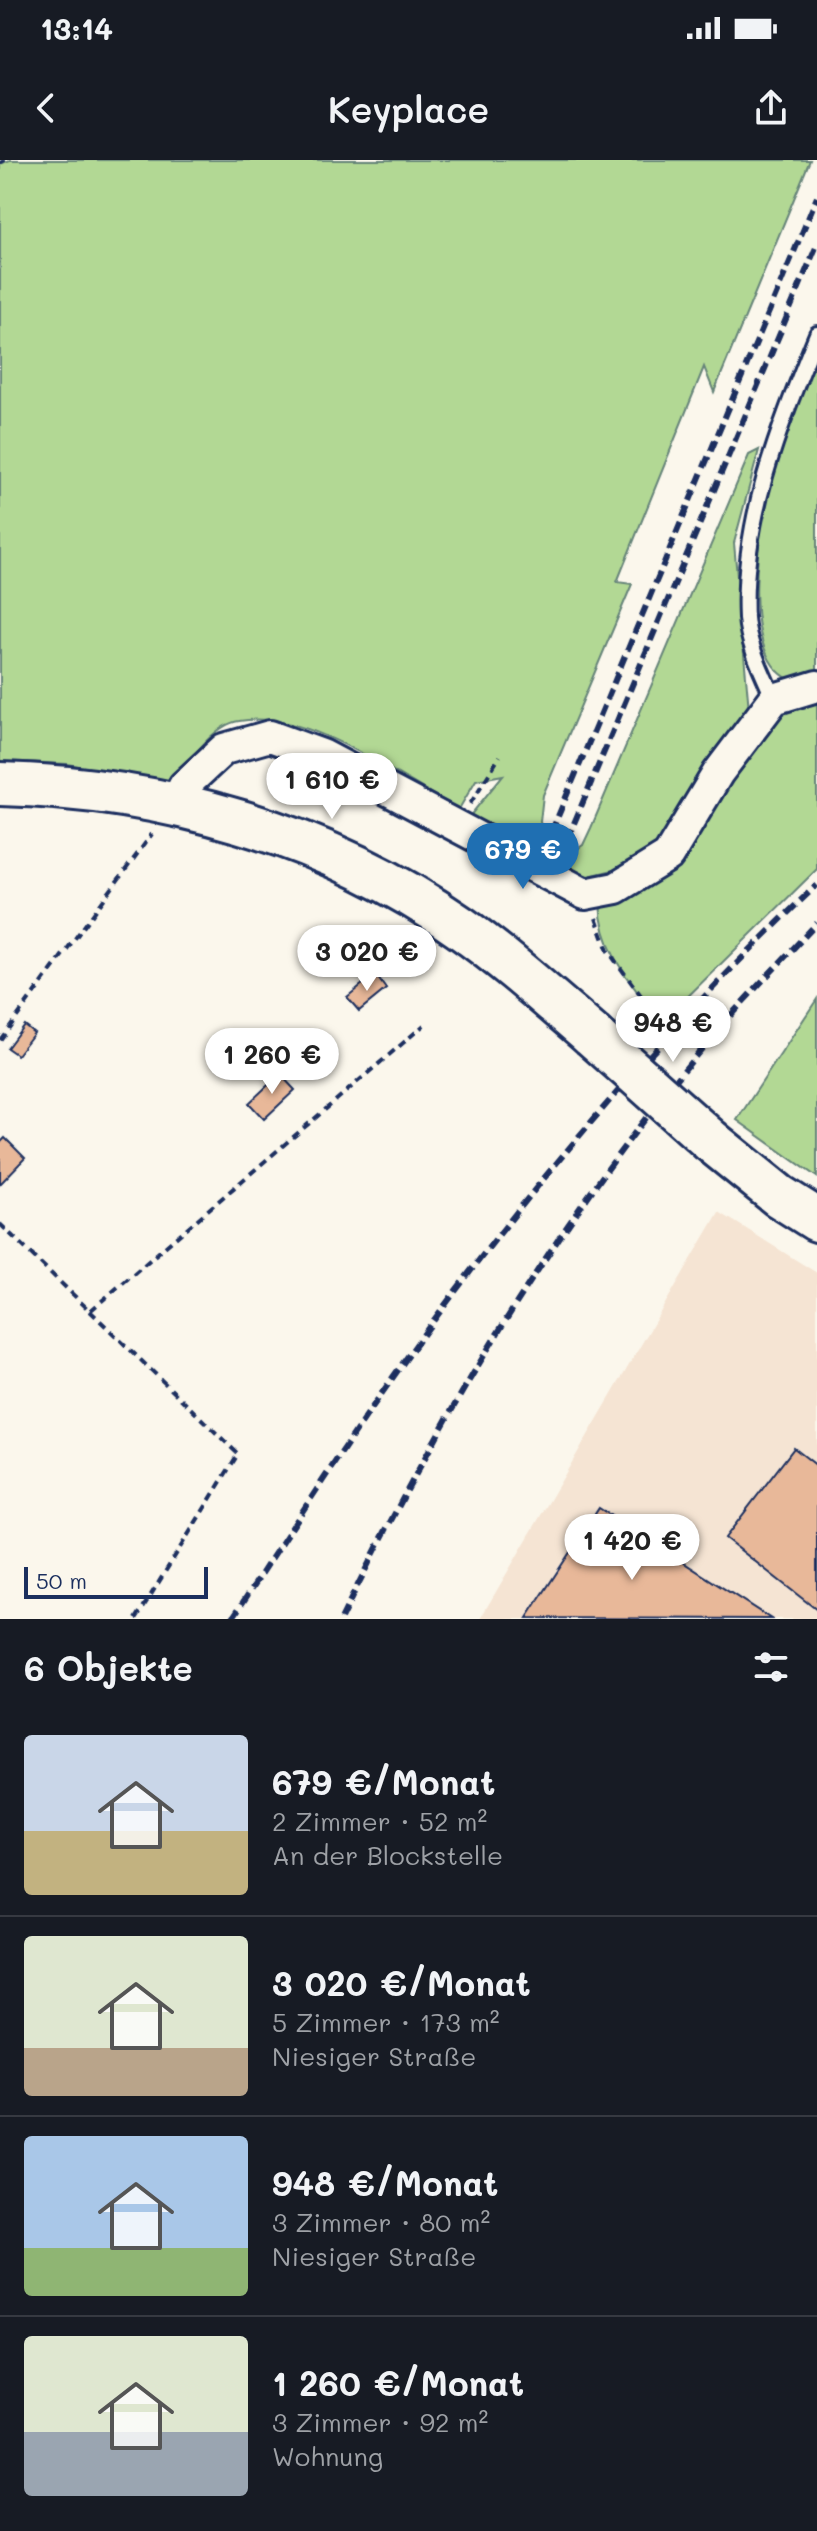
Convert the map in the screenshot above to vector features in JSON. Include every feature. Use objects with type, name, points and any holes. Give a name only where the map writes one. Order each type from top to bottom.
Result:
[{"type":"main road","points":[[0,784],[80,788],[175,804],[259,826],[360,870],[410,896],[507,962],[711,1141],[779,1196],[817,1220]]},
{"type":"street","points":[[175,804],[184,786],[224,749],[270,736],[322,755],[585,894],[616,888],[668,856],[718,773],[774,699],[817,686]]},
{"type":"lane","points":[[774,699],[756,657],[746,620],[748,560],[766,468],[817,334]]},
{"type":"path","points":[[0,163],[5,160]]},
{"type":"path","points":[[452,824],[472,801],[500,756]]},
{"type":"path","points":[[0,1040],[175,804]]},
{"type":"path","points":[[585,894],[608,951],[648,1005]]},
{"type":"path","points":[[90,1311],[424,1025]]},
{"type":"path","points":[[0,1224],[238,1454],[136,1619]]},
{"type":"shaded area","points":[[719,1212],[817,1273],[817,1619],[480,1619]]},
{"type":"green space","points":[[10,160],[810,160],[714,392],[704,367],[617,582],[632,584],[543,795],[540,822],[548,849],[568,855],[583,845],[749,455],[759,450],[734,543],[749,710],[665,844],[633,865],[589,876],[572,873],[465,822],[503,775],[476,780],[459,809],[352,748],[294,725],[266,720],[239,721],[219,730],[173,783],[68,764],[0,761],[0,164]]},
{"type":"green space","points":[[817,351],[817,683],[788,679],[770,660],[760,630],[756,594],[763,517],[775,461]]},
{"type":"green space","points":[[817,698],[817,869],[664,1020],[640,995],[620,967],[606,936],[600,902],[615,893],[785,707]]},
{"type":"green space","points":[[817,999],[817,1177],[737,1120]]},
{"type":"building","points":[[375,974],[386,989],[359,1011],[347,997]]},
{"type":"building","points":[[24,1025],[34,1033],[17,1055],[7,1048]]},
{"type":"building","points":[[280,1074],[295,1090],[264,1119],[249,1103]]},
{"type":"building","points":[[5,1138],[25,1158],[0,1184],[0,1143]]},
{"type":"building","points":[[794,1448],[817,1466],[817,1610],[725,1538]]},
{"type":"building","points":[[599,1508],[771,1619],[527,1618]]},
{"type":"railway","points":[[551,833],[817,197]]},
{"type":"railway","points":[[567,840],[817,245]]},
{"type":"railway","points":[[232,1619],[396,1373],[495,1239],[582,1133],[672,1031],[817,885]]},
{"type":"railway","points":[[341,1619],[420,1466],[554,1245],[656,1106],[723,1024],[817,923]]}]
